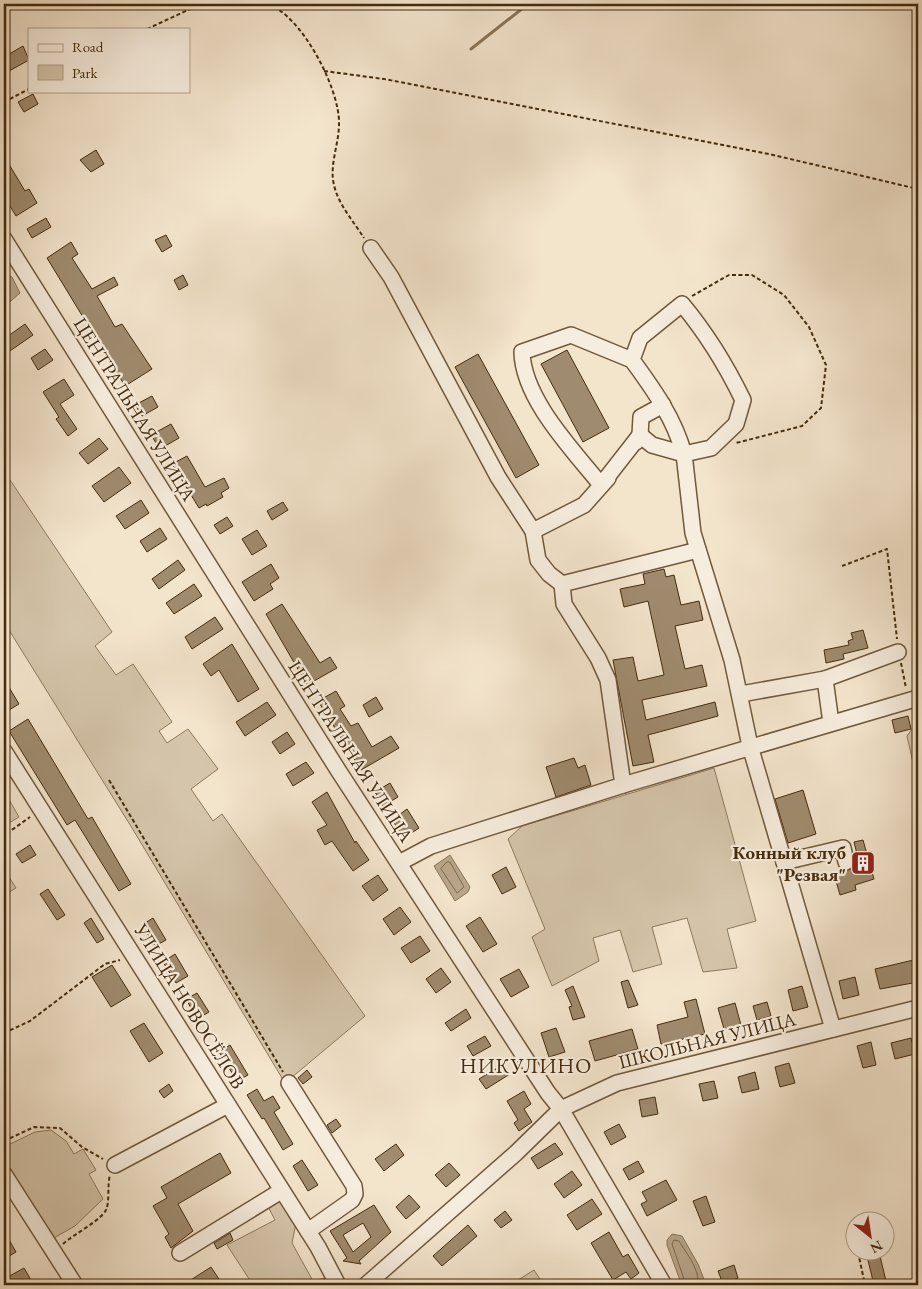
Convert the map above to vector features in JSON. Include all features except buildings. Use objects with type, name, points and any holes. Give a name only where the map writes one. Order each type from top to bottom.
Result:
[{"type":"street","name":"ЦЕНТРАЛЬНАЯ УЛИЦА","points":[[4,239],[399,863],[542,1084],[561,1109],[664,1285]]},
{"type":"street","points":[[371,248],[391,277],[498,477],[533,531],[538,560],[549,574],[562,584],[564,604],[598,658],[608,680],[623,785]]},
{"type":"street","points":[[632,360],[640,338],[682,304],[699,324],[727,366],[743,400],[736,424],[712,448],[684,454],[652,445],[640,435]]},
{"type":"street","points":[[601,485],[548,418],[522,369],[522,352],[570,335],[632,360],[663,405],[678,432],[684,454],[693,533],[741,694],[750,746],[833,1029]]},
{"type":"street","points":[[533,531],[584,505],[640,435],[641,417],[663,405]]},
{"type":"street","points":[[562,584],[698,550]]},
{"type":"street","points":[[741,694],[826,679],[898,652]]},
{"type":"street","points":[[826,679],[831,723]]},
{"type":"street","points":[[399,863],[431,846],[750,746],[914,699]]},
{"type":"street","name":"УЛИЦА НОВОСЁЛОВ","points":[[4,751],[308,1231],[338,1285]]},
{"type":"street","points":[[784,862],[842,848],[846,862]]},
{"type":"street","name":"ШКОЛЬНАЯ УЛИЦА","points":[[366,1285],[516,1153],[561,1109],[616,1083],[918,1008]]},
{"type":"street","points":[[289,1083],[354,1186],[355,1194],[352,1200],[308,1231]]},
{"type":"street","points":[[115,1166],[228,1104]]},
{"type":"street","points":[[4,1174],[75,1285]]},
{"type":"street","points":[[180,1253],[281,1191]]},
{"type":"path","points":[[149,28],[190,9],[215,4]]},
{"type":"path","points":[[268,4],[272,4],[286,14],[304,34],[324,71],[337,104],[339,123],[334,184],[338,198],[371,248]]},
{"type":"path","points":[[324,71],[384,79],[769,154],[918,189]]},
{"type":"path","points":[[4,102],[28,90]]},
{"type":"path","points":[[682,304],[729,275],[752,275],[784,295],[809,327],[826,365],[821,408],[802,426],[712,448]]},
{"type":"path","points":[[842,566],[887,550],[898,652],[914,699]]},
{"type":"path","points":[[109,780],[289,1083]]},
{"type":"path","points":[[4,840],[9,832],[41,810]]},
{"type":"path","points":[[4,1034],[30,1021],[104,964],[134,955]]},
{"type":"path","points":[[4,1141],[34,1127],[60,1128],[82,1146],[115,1166],[108,1183],[107,1209],[97,1220],[74,1233],[55,1252]]},
{"type":"path","points":[[860,1262],[865,1285]]},
{"type":"green space","points":[[4,471],[112,632],[95,646],[116,675],[133,664],[172,722],[159,731],[167,743],[188,729],[218,769],[191,789],[213,821],[222,814],[365,1016],[285,1083],[132,828],[4,622]]},
{"type":"green space","points":[[918,721],[918,785],[907,736]]},
{"type":"green space","points":[[714,768],[756,921],[727,929],[737,968],[703,972],[687,918],[652,927],[662,964],[633,972],[620,930],[593,938],[599,961],[552,986],[532,937],[545,929],[508,839],[522,826]]},
{"type":"green space","points":[[4,791],[19,817],[4,826]]},
{"type":"green space","points":[[4,869],[16,888],[4,895]]},
{"type":"green space","points":[[51,1130],[66,1141],[74,1154],[83,1149],[96,1170],[89,1174],[103,1199],[75,1226],[52,1239],[4,1167],[4,1149],[6,1146],[35,1132]]},
{"type":"green space","points":[[279,1200],[296,1223],[292,1243],[313,1281],[329,1277],[334,1285],[253,1285],[227,1245],[275,1220],[266,1203]]},
{"type":"green space","points":[[534,1270],[544,1285],[510,1285]]},
{"type":"water","points":[[5,274],[12,277],[20,293],[4,307]]},
{"type":"water","points":[[450,855],[470,887],[468,892],[455,901],[434,866]]},
{"type":"water","points":[[672,1234],[682,1236],[698,1264],[705,1282],[701,1285],[683,1285],[681,1283],[667,1245],[667,1240]]},
{"type":"waterway","points":[[471,49],[528,4]]},
{"type":"place","name":"Конный клуб \"Резвая\"","points":[[863,863]]},
{"type":"district","name":"НИКУЛИНО","points":[[526,1066]]}]
